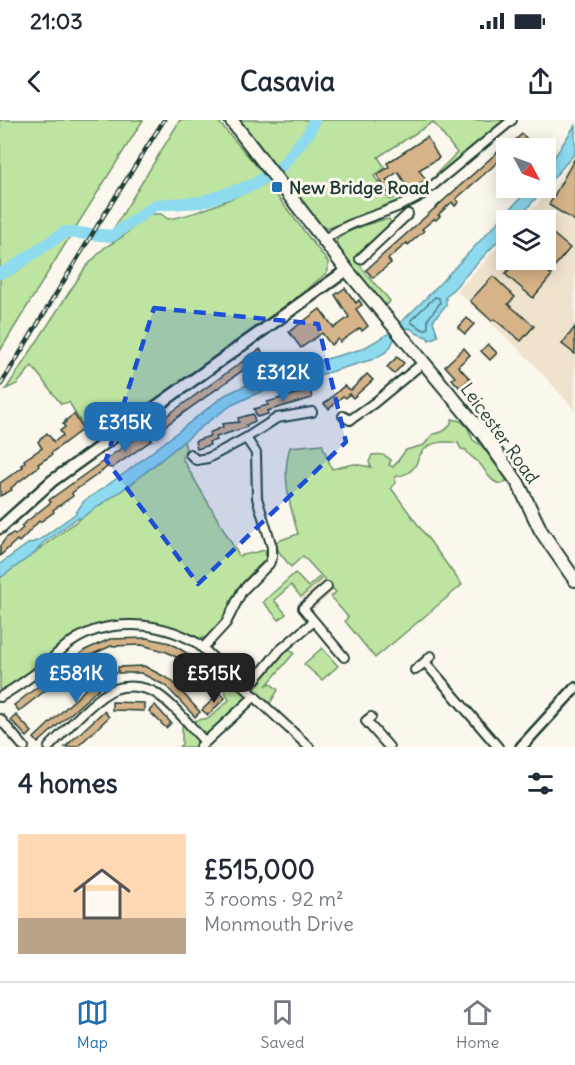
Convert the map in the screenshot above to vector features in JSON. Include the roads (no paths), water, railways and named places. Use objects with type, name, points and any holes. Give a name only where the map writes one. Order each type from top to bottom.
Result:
[{"type":"main road","points":[[0,528],[52,481],[347,270],[231,120]]},
{"type":"main road","name":"Leicester Road","points":[[347,270],[483,434],[518,483],[541,531],[573,574]]},
{"type":"street","points":[[324,240],[338,230],[414,200],[438,184],[512,120]]},
{"type":"street","points":[[394,209],[398,223]]},
{"type":"street","points":[[360,258],[366,249],[408,214]]},
{"type":"street","points":[[343,416],[350,420],[362,413],[424,362]]},
{"type":"street","points":[[190,454],[196,460],[208,458],[277,418],[312,412]]},
{"type":"street","points":[[203,648],[226,623],[242,591],[269,564],[272,557],[272,547],[256,498],[256,453],[246,438]]},
{"type":"street","points":[[327,587],[303,608],[344,657]]},
{"type":"street","points":[[247,689],[280,650],[313,622]]},
{"type":"street","points":[[0,696],[26,680],[78,638],[107,628],[131,625],[155,627],[179,634],[203,648],[309,747]]},
{"type":"street","points":[[415,670],[432,656]]},
{"type":"street","points":[[424,662],[498,747]]},
{"type":"street","points":[[49,747],[102,698],[116,689],[130,686],[158,694],[203,745],[255,696]]},
{"type":"street","points":[[520,747],[575,688]]},
{"type":"street","points":[[371,717],[366,721],[389,747]]},
{"type":"street","points":[[0,719],[23,747]]},
{"type":"water","points":[[575,125],[575,153],[556,175],[556,154]]},
{"type":"water","points":[[521,198],[536,198],[526,210],[509,210]]},
{"type":"water","points":[[496,224],[496,243],[446,297],[446,305],[433,321],[438,336],[429,340],[410,328],[404,330],[397,335],[388,350],[374,359],[258,393],[232,405],[131,484],[81,518],[77,518],[0,578],[0,564],[75,514],[84,501],[125,473],[225,395],[287,370],[362,349],[390,333]]},
{"type":"waterway","points":[[0,273],[9,270],[65,232],[112,236],[155,205],[201,202],[253,185],[281,167],[310,131],[314,120]]},
{"type":"railway","points":[[0,386],[164,120]]},
{"type":"place","name":"New Bridge Road","points":[[277,187]]}]
